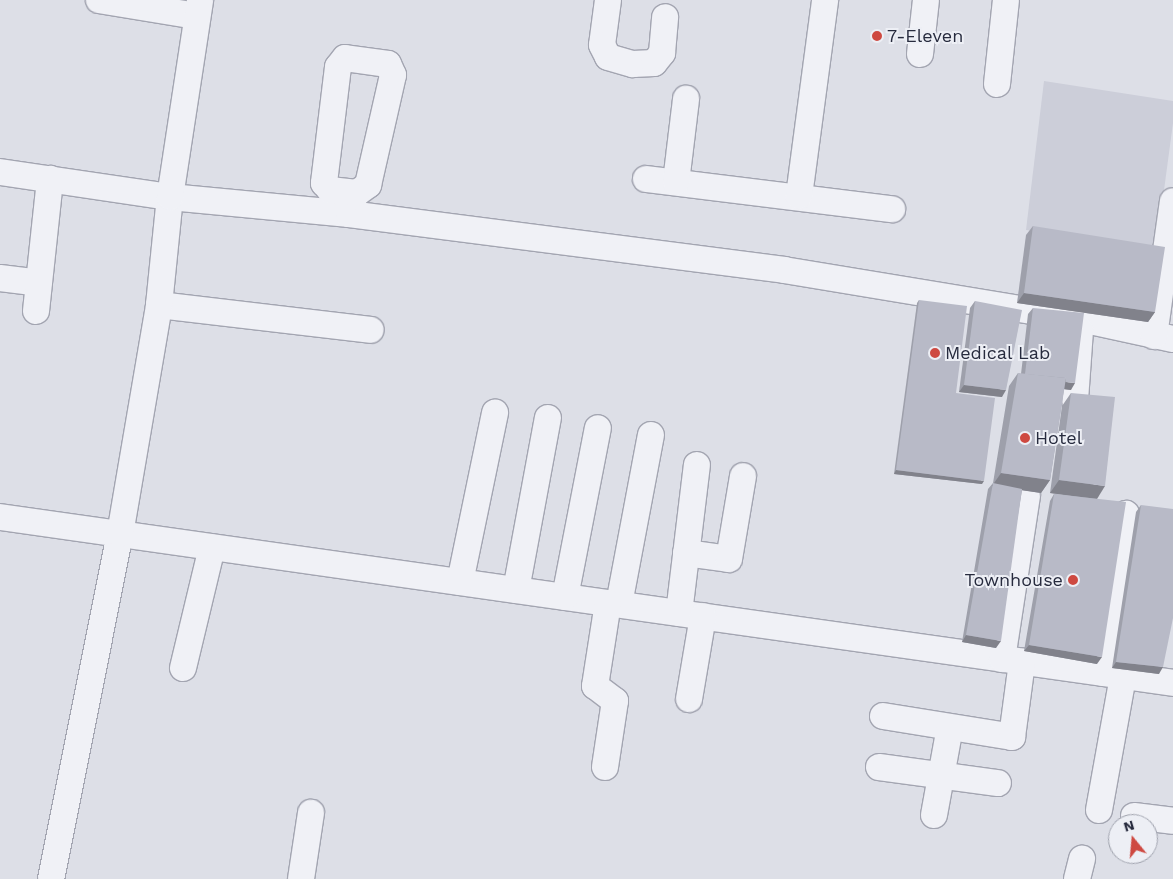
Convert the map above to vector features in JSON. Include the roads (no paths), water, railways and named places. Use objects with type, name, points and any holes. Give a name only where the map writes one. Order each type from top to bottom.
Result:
[{"type":"street","points":[[52,879],[120,534],[158,305],[170,197],[198,8],[99,0]]},
{"type":"street","points":[[608,0],[602,45],[608,57],[633,64],[654,64],[662,53],[665,17]]},
{"type":"street","points":[[799,196],[825,0]]},
{"type":"street","points":[[920,54],[926,0]]},
{"type":"street","points":[[997,84],[1006,0]]},
{"type":"street","points":[[345,58],[388,64],[393,75],[368,185],[353,203],[330,190],[324,183],[338,68],[345,58]]},
{"type":"street","points":[[676,182],[686,99]]},
{"type":"street","points":[[0,172],[170,197],[353,203],[784,270],[1081,319],[1163,338],[1173,201]]},
{"type":"street","points":[[36,311],[50,179]]},
{"type":"street","points":[[646,179],[799,196],[892,209]]},
{"type":"street","points":[[0,278],[39,284]]},
{"type":"street","points":[[158,305],[371,330]]},
{"type":"street","points":[[1075,400],[1081,319]]},
{"type":"street","points":[[460,582],[496,413]]},
{"type":"street","points":[[516,590],[548,418]]},
{"type":"street","points":[[565,597],[598,428]]},
{"type":"street","points":[[605,767],[615,701],[595,686],[651,436]]},
{"type":"street","points":[[689,699],[691,615],[686,553],[697,465]]},
{"type":"street","points":[[686,553],[729,559],[743,476]]},
{"type":"street","points":[[884,716],[1012,737],[1012,660],[1027,496]]},
{"type":"street","points":[[1099,810],[1113,675],[1126,514]]},
{"type":"street","points":[[0,517],[1173,683]]},
{"type":"street","points":[[183,668],[212,547]]},
{"type":"street","points":[[934,815],[950,727]]},
{"type":"street","points":[[879,767],[998,783]]},
{"type":"street","points":[[301,879],[311,813]]},
{"type":"street","points":[[1158,820],[1173,822]]},
{"type":"place","name":"7-Eleven","points":[[877,36]]},
{"type":"place","name":"Medical Lab","points":[[935,353]]},
{"type":"place","name":"Hotel","points":[[1025,438]]},
{"type":"place","name":"Townhouse","points":[[1073,580]]}]
